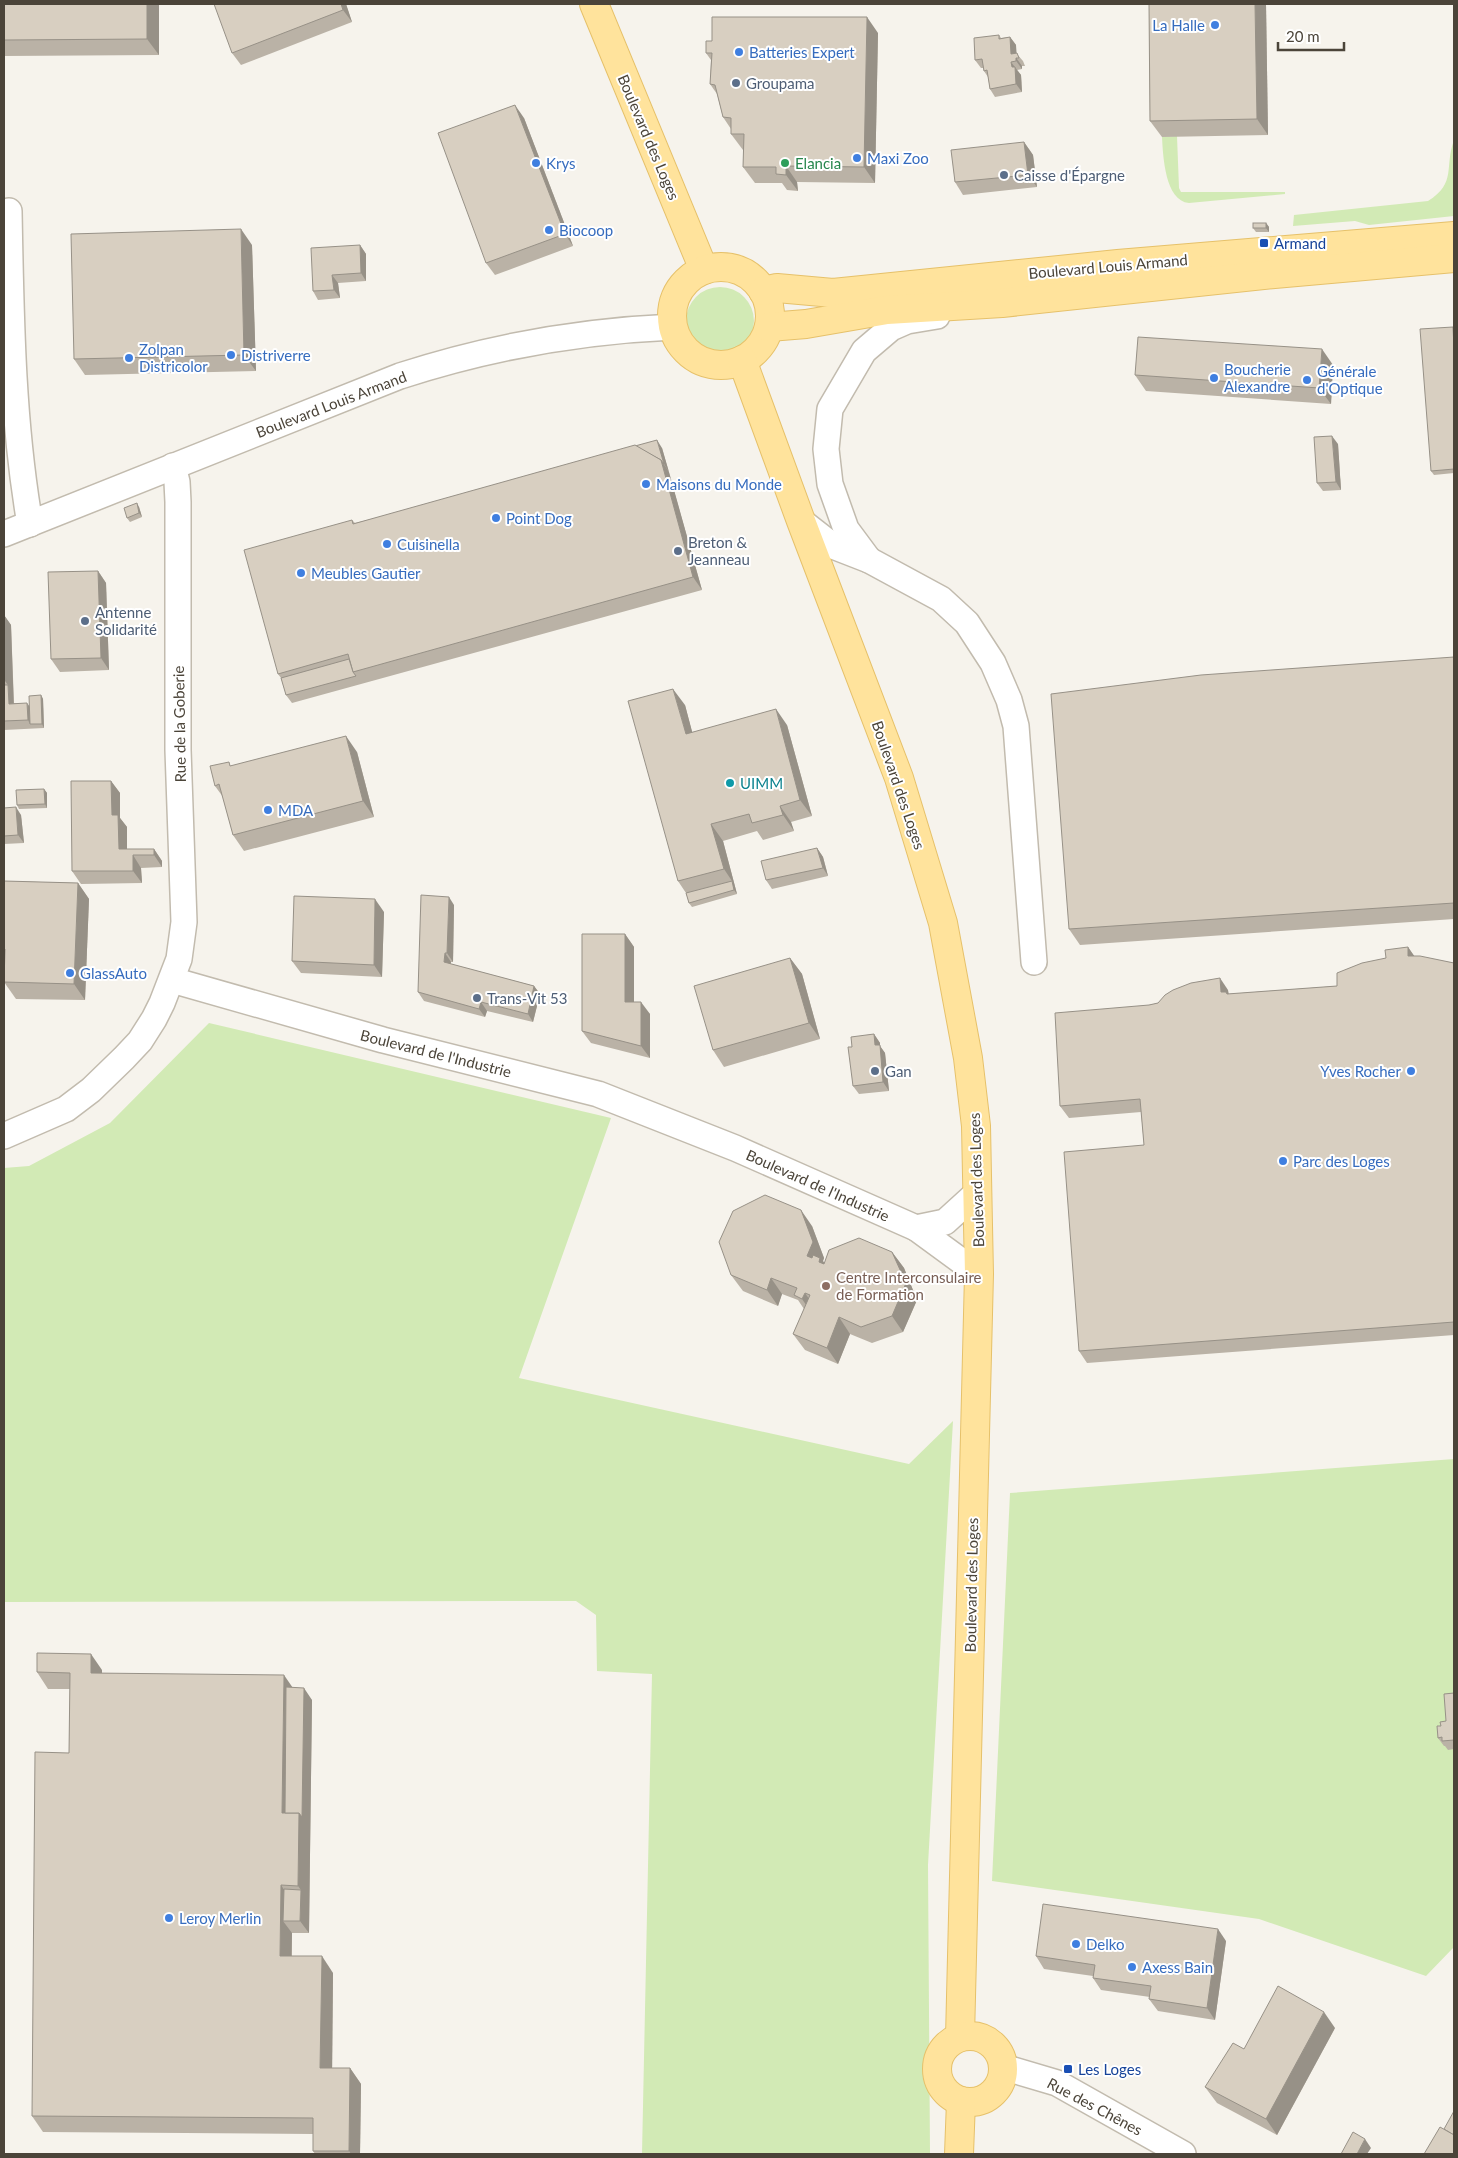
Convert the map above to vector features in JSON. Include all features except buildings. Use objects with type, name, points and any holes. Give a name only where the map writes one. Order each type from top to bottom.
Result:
[{"type":"main road","name":"Boulevard des Loges","points":[[594,4],[704,270]]},
{"type":"main road","name":"Boulevard Louis Armand","points":[[763,291],[777,288],[833,293],[1118,264],[1454,236]]},
{"type":"main road","name":"Boulevard Louis Armand","points":[[769,327],[806,324],[887,310],[1002,303],[1274,274],[1454,258]]},
{"type":"main road","points":[[720,267],[737,270],[752,278],[763,291],[768,302],[769,327],[763,341],[754,352],[742,360],[728,365],[714,365],[700,360],[687,352],[673,327],[672,313],[675,299],[681,287],[691,277],[704,270],[720,267]]},
{"type":"main road","name":"Boulevard des Loges","points":[[742,360],[800,522],[900,778],[943,923],[968,1058],[976,1126],[979,1274],[960,2037]]},
{"type":"main road","points":[[960,2037],[980,2037],[989,2042],[1001,2057],[1003,2067],[998,2087],[991,2095],[982,2100],[971,2102],[961,2101],[950,2096],[942,2088],[937,2078],[936,2067],[944,2047],[960,2037]]},
{"type":"main road","points":[[959,2154],[961,2101]]},
{"type":"street","points":[[9,211],[13,377],[19,457],[30,524]]},
{"type":"street","points":[[869,560],[846,529],[830,484],[826,449],[830,409],[864,351],[891,328],[907,321],[1002,303]]},
{"type":"street","name":"Boulevard Louis Armand","points":[[4,534],[400,376],[453,359],[534,342],[623,329],[673,327]]},
{"type":"street","name":"Rue de la Goberie","points":[[172,980],[179,959],[184,922],[178,750],[178,502],[177,482],[173,466]]},
{"type":"street","points":[[800,522],[833,546],[869,560],[941,599],[967,623],[993,663],[1016,726],[1034,962]]},
{"type":"street","points":[[4,1136],[66,1110],[91,1090],[140,1041],[162,1003],[172,980]]},
{"type":"street","name":"Boulevard de l'Industrie","points":[[172,980],[383,1040],[598,1094],[735,1148],[916,1228],[979,1274]]},
{"type":"street","points":[[916,1228],[945,1222],[978,1192]]},
{"type":"street","name":"Rue des Chênes","points":[[1003,2067],[1057,2083],[1184,2154]]},
{"type":"green space","points":[[1177,136],[1179,188],[1181,192],[1285,192],[1285,194],[1189,203],[1181,200],[1175,195],[1170,186],[1162,145],[1162,137]]},
{"type":"green space","points":[[1454,140],[1454,216],[1369,225],[1355,221],[1293,226],[1294,215],[1428,201],[1443,188],[1446,181]]},
{"type":"green space","points":[[720,287],[733,290],[744,297],[751,308],[754,321],[751,334],[744,345],[733,352],[720,355],[707,352],[696,345],[689,334],[686,321],[689,308],[696,297],[707,290]]},
{"type":"green space","points":[[209,1023],[611,1118],[519,1378],[909,1464],[953,1421],[928,1865],[930,2154],[642,2154],[652,1674],[597,1671],[596,1615],[576,1601],[4,1602],[4,1168],[29,1166],[110,1123]]},
{"type":"green space","points":[[1454,1459],[1454,1947],[1426,1976],[1259,1919],[992,1881],[1010,1493]]},
{"type":"place","name":"La Halle","points":[[1215,25]]},
{"type":"place","name":"Batteries Expert","points":[[739,52]]},
{"type":"place","name":"Groupama","points":[[736,83]]},
{"type":"place","name":"Maxi Zoo","points":[[857,158]]},
{"type":"place","name":"Krys","points":[[536,163]]},
{"type":"place","name":"Elancia","points":[[785,163]]},
{"type":"place","name":"Caisse d'Épargne","points":[[1004,175]]},
{"type":"place","name":"Biocoop","points":[[549,230]]},
{"type":"place","name":"Armand","points":[[1264,243]]},
{"type":"place","name":"Distriverre","points":[[231,355]]},
{"type":"place","name":"Zolpan Districolor","points":[[129,358]]},
{"type":"place","name":"Boucherie Alexandre","points":[[1214,378]]},
{"type":"place","name":"Générale d'Optique","points":[[1307,380]]},
{"type":"place","name":"Maisons du Monde","points":[[646,484]]},
{"type":"place","name":"Point Dog","points":[[496,518]]},
{"type":"place","name":"Cuisinella","points":[[387,544]]},
{"type":"place","name":"Breton & Jeanneau","points":[[678,551]]},
{"type":"place","name":"Meubles Gautier","points":[[301,573]]},
{"type":"place","name":"Antenne Solidarité","points":[[85,621]]},
{"type":"place","name":"UIMM","points":[[730,783]]},
{"type":"place","name":"MDA","points":[[268,810]]},
{"type":"place","name":"GlassAuto","points":[[70,973]]},
{"type":"place","name":"Trans-Vit 53","points":[[477,998]]},
{"type":"place","name":"Gan","points":[[875,1071]]},
{"type":"place","name":"Yves Rocher","points":[[1411,1071]]},
{"type":"place","name":"Parc des Loges","points":[[1283,1161]]},
{"type":"place","name":"Centre Interconsulaire de Formation","points":[[826,1286]]},
{"type":"place","name":"Leroy Merlin","points":[[169,1918]]},
{"type":"place","name":"Delko","points":[[1076,1944]]},
{"type":"place","name":"Axess Bain","points":[[1132,1967]]},
{"type":"place","name":"Les Loges","points":[[1068,2069]]}]
